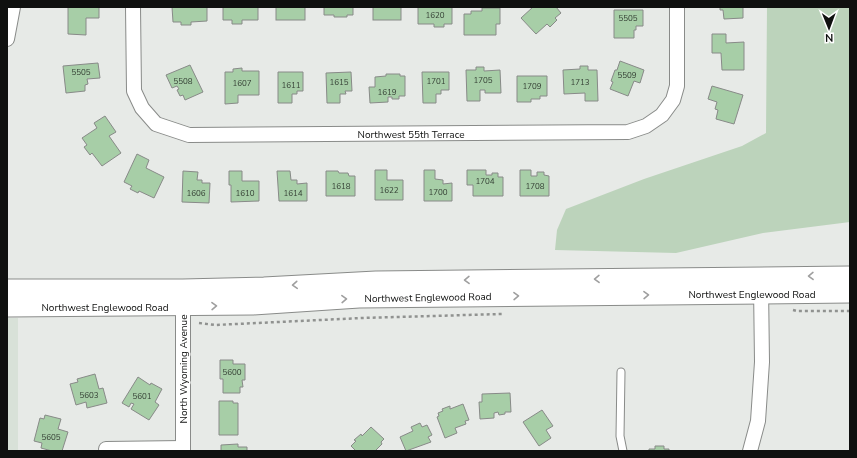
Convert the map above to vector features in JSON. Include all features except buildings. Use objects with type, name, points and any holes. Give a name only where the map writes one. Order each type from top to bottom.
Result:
[{"type":"main road","name":"Northwest Englewood Road","points":[[7,307],[253,305],[359,298],[761,285],[850,276]]},
{"type":"main road","name":"Northwest Englewood Road","points":[[761,285],[850,293]]},
{"type":"main road","name":"Northwest Englewood Road","points":[[7,289],[183,305]]},
{"type":"street","points":[[7,39],[12,7]]},
{"type":"street","name":"Northwest 55th Terrace","points":[[133,7],[134,91],[142,108],[156,124],[190,135],[628,132],[646,126],[662,114],[673,100],[677,86],[677,7]]},
{"type":"street","points":[[750,451],[758,421],[762,362],[761,285]]},
{"type":"street","name":"North Wyoming Avenue","points":[[106,449],[183,449],[183,305]]},
{"type":"lane","points":[[621,372],[620,436],[624,451]]},
{"type":"path","points":[[183,305],[215,325],[362,318],[504,314]]},
{"type":"shaded area","points":[[7,318],[18,318],[18,451],[7,451]]},
{"type":"green space","points":[[767,7],[850,7],[850,222],[763,233],[676,253],[555,250],[557,230],[566,209],[644,179],[742,146],[766,133]]}]
